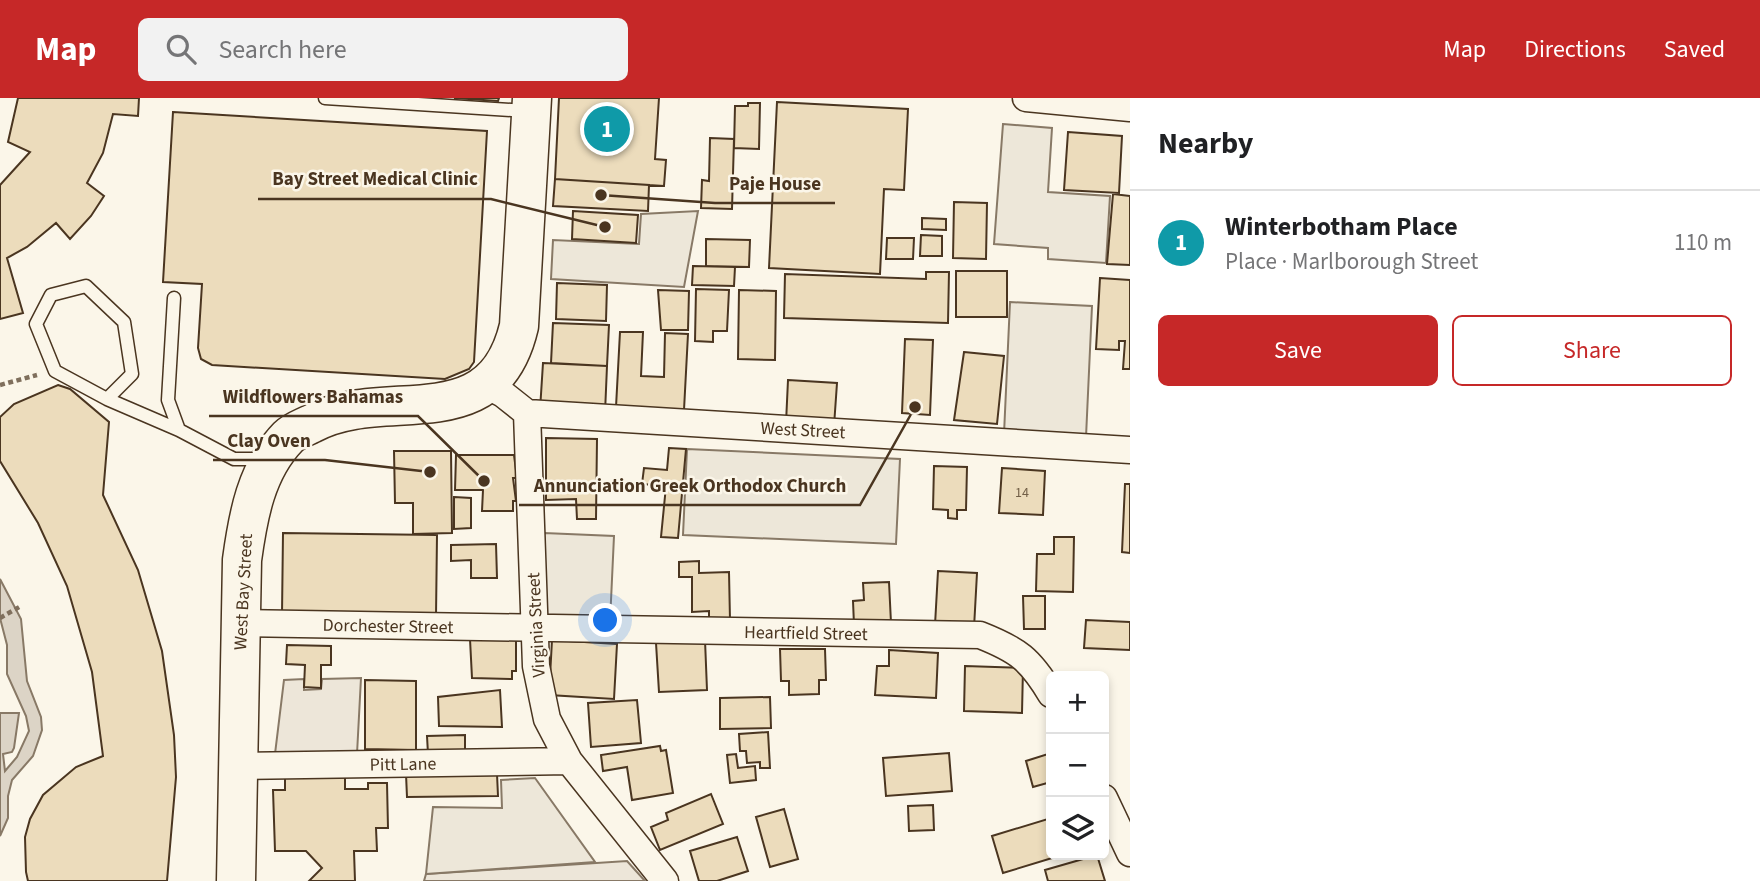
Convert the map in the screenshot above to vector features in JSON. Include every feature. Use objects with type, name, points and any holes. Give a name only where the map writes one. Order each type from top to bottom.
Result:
[{"type":"highway","points":[[486,385],[510,358],[519,326],[532,105]]},
{"type":"highway","name":"West Bay Street","points":[[236,881],[240,622],[247,523],[270,459],[290,435],[320,418],[368,409],[446,400],[486,385]]},
{"type":"street","points":[[1026,98],[1130,108]]},
{"type":"street","points":[[486,385],[510,398],[527,413]]},
{"type":"street","name":"West Street","points":[[527,413],[1130,450]]},
{"type":"street","name":"Virginia Street","points":[[527,413],[536,666],[547,719],[569,761],[665,881]]},
{"type":"street","name":"Dorchester Street","points":[[240,622],[536,629]]},
{"type":"street","name":"Heartfield Street","points":[[536,629],[980,635],[1013,648],[1024,656],[1034,665],[1046,685]]},
{"type":"street","name":"Pitt Lane","points":[[236,766],[569,761]]},
{"type":"street","points":[[1109,809],[1130,853]]},
{"type":"lane","points":[[324,98],[532,105]]},
{"type":"lane","points":[[107,400],[132,374],[124,322],[86,286],[51,295],[36,324],[55,370],[107,400],[179,430],[234,459],[270,459]]},
{"type":"lane","points":[[174,298],[168,400],[179,430]]},
{"type":"path","points":[[0,385],[55,370]]},
{"type":"path","points":[[0,618],[21,606]]},
{"type":"shaded area","points":[[1003,124],[1052,128],[1048,192],[1110,196],[1106,263],[1048,259],[1048,248],[994,244]]},
{"type":"shaded area","points":[[698,211],[684,287],[551,279],[553,240],[639,244],[641,214]]},
{"type":"shaded area","points":[[1010,302],[1092,306],[1086,437],[1004,434]]},
{"type":"shaded area","points":[[687,449],[900,459],[896,544],[683,535]]},
{"type":"shaded area","points":[[544,533],[614,536],[610,622],[541,619]]},
{"type":"shaded area","points":[[0,579],[21,619],[27,681],[41,717],[42,730],[33,756],[12,780],[8,796],[8,818],[0,836],[0,713],[19,713],[14,748],[12,752],[3,754],[5,771],[17,757],[29,731],[26,716],[7,674],[7,645],[0,618]]},
{"type":"shaded area","points":[[361,678],[357,754],[275,754],[284,680],[304,679],[304,690],[321,689],[322,679]]},
{"type":"shaded area","points":[[535,778],[595,862],[426,874],[433,807],[502,808],[501,780]]},
{"type":"shaded area","points":[[627,861],[645,881],[424,881],[426,874]]},
{"type":"building","points":[[18,98],[139,98],[138,116],[113,114],[103,153],[87,183],[104,196],[91,216],[70,239],[56,223],[27,247],[7,258],[23,313],[0,319],[0,185],[30,152],[8,142]]},
{"type":"building","points":[[454,98],[499,98],[498,101]]},
{"type":"building","points":[[559,98],[659,98],[655,159],[666,160],[664,186],[555,179]]},
{"type":"building","points":[[777,102],[908,109],[904,190],[884,189],[880,274],[769,268]]},
{"type":"building","points":[[748,103],[760,103],[759,149],[734,148],[735,106],[748,106]]},
{"type":"building","points":[[173,112],[487,131],[474,362],[469,369],[445,379],[212,365],[201,359],[198,348],[202,284],[163,282]]},
{"type":"building","points":[[1068,132],[1122,136],[1119,193],[1064,190]]},
{"type":"building","points":[[710,138],[734,139],[732,209],[701,208],[702,180],[709,181]]},
{"type":"building","points":[[555,179],[649,185],[648,211],[553,206]]},
{"type":"building","points":[[1113,194],[1130,196],[1130,265],[1107,264]]},
{"type":"building","points":[[954,202],[987,203],[986,259],[953,258]]},
{"type":"building","points":[[573,211],[638,215],[636,243],[572,239]]},
{"type":"building","points":[[922,218],[946,219],[946,230],[922,229]]},
{"type":"building","points":[[921,235],[942,236],[942,256],[920,256]]},
{"type":"building","points":[[887,238],[914,238],[913,259],[886,259]]},
{"type":"building","points":[[706,239],[750,240],[749,267],[706,266]]},
{"type":"building","points":[[693,266],[735,267],[734,286],[692,285]]},
{"type":"building","points":[[956,271],[1007,271],[1007,317],[956,317]]},
{"type":"building","points":[[926,272],[949,272],[948,323],[784,318],[785,274],[926,279]]},
{"type":"building","points":[[1100,278],[1130,280],[1130,369],[1123,369],[1125,341],[1119,341],[1119,350],[1096,349]]},
{"type":"building","points":[[557,283],[607,285],[606,321],[556,319]]},
{"type":"building","points":[[696,289],[729,290],[727,331],[713,331],[713,342],[695,341]]},
{"type":"building","points":[[658,290],[689,291],[688,330],[661,330]]},
{"type":"building","points":[[739,290],[776,291],[775,360],[738,359]]},
{"type":"building","points":[[553,323],[609,325],[607,366],[551,363]]},
{"type":"building","points":[[620,332],[643,332],[641,376],[664,377],[665,333],[688,334],[684,410],[616,407]]},
{"type":"building","points":[[905,339],[933,340],[930,415],[902,413]]},
{"type":"building","points":[[964,352],[1004,356],[997,424],[954,420]]},
{"type":"building","points":[[543,363],[607,366],[605,413],[540,410]]},
{"type":"building","points":[[788,380],[837,383],[834,426],[786,423]]},
{"type":"building","points":[[58,385],[70,389],[109,422],[103,495],[138,570],[162,651],[174,735],[176,777],[167,881],[28,881],[26,872],[25,837],[30,819],[43,795],[76,767],[103,756],[92,672],[67,586],[38,523],[0,461],[0,417],[14,404]]},
{"type":"building","points":[[546,438],[597,439],[596,519],[577,519],[576,499],[546,500]]},
{"type":"building","points":[[669,448],[686,449],[678,538],[661,537],[666,486],[642,484],[644,468],[667,470]]},
{"type":"building","points":[[394,451],[451,451],[452,533],[413,534],[413,503],[395,503]]},
{"type":"building","points":[[456,455],[514,455],[517,478],[513,478],[516,501],[513,501],[513,511],[482,511],[483,490],[455,490]]},
{"type":"building","points":[[934,466],[967,467],[966,510],[957,510],[957,519],[948,518],[948,510],[933,509]]},
{"type":"building","points":[[1002,468],[1045,471],[1043,515],[999,513]]},
{"type":"building","points":[[1125,484],[1130,484],[1130,553],[1122,552]]},
{"type":"building","points":[[454,497],[471,498],[471,528],[454,529]]},
{"type":"building","points":[[283,533],[437,535],[436,616],[282,614]]},
{"type":"building","points":[[1054,537],[1074,537],[1073,592],[1036,591],[1037,554],[1054,554]]},
{"type":"building","points":[[496,544],[497,578],[471,578],[471,560],[451,561],[451,545]]},
{"type":"building","points":[[699,561],[699,573],[729,572],[730,620],[709,621],[709,611],[692,612],[692,577],[679,577],[679,562]]},
{"type":"building","points":[[938,571],[977,573],[974,628],[935,625]]},
{"type":"building","points":[[889,582],[891,623],[854,625],[853,601],[864,600],[863,583]]},
{"type":"building","points":[[1023,596],[1045,596],[1045,629],[1024,629]]},
{"type":"building","points":[[1086,620],[1130,622],[1130,650],[1084,648]]},
{"type":"building","points":[[470,639],[516,639],[516,671],[512,671],[512,679],[472,678]]},
{"type":"building","points":[[552,640],[617,644],[614,699],[549,695]]},
{"type":"building","points":[[705,640],[707,690],[659,692],[656,643]]},
{"type":"building","points":[[287,645],[331,646],[331,665],[321,665],[321,688],[304,687],[305,665],[286,664]]},
{"type":"building","points":[[780,649],[825,649],[826,680],[819,680],[819,694],[789,695],[789,681],[781,681]]},
{"type":"building","points":[[889,650],[938,653],[936,698],[875,695],[877,666],[889,666]]},
{"type":"building","points":[[965,666],[1023,668],[1022,713],[964,711]]},
{"type":"building","points":[[365,680],[416,681],[416,750],[365,749]]},
{"type":"building","points":[[500,690],[502,727],[439,726],[438,697]]},
{"type":"building","points":[[770,697],[771,728],[720,729],[720,698]]},
{"type":"building","points":[[637,700],[641,743],[591,747],[588,703]]},
{"type":"building","points":[[768,732],[770,768],[760,768],[760,762],[747,763],[746,751],[740,751],[739,734]]},
{"type":"building","points":[[465,735],[465,753],[428,754],[427,736]]},
{"type":"building","points":[[660,746],[661,751],[666,750],[673,793],[632,800],[627,767],[603,771],[601,755]]},
{"type":"building","points":[[949,753],[952,791],[886,796],[883,758]]},
{"type":"building","points":[[736,754],[738,768],[755,766],[756,780],[730,783],[727,755]]},
{"type":"building","points":[[1046,755],[1046,783],[1033,787],[1026,761]]},
{"type":"building","points":[[406,774],[497,774],[498,796],[407,797]]},
{"type":"building","points":[[345,775],[345,789],[368,789],[368,783],[387,783],[388,828],[376,828],[377,851],[354,851],[355,881],[309,881],[322,868],[306,851],[275,851],[273,790],[285,790],[285,776]]},
{"type":"building","points":[[711,794],[723,824],[660,850],[651,827],[668,820],[666,813]]},
{"type":"building","points":[[933,805],[934,830],[909,831],[908,806]]},
{"type":"building","points":[[784,809],[798,859],[770,867],[756,817]]},
{"type":"building","points":[[1046,820],[1046,860],[1003,873],[992,836]]},
{"type":"building","points":[[737,837],[748,871],[717,881],[699,881],[690,851]]},
{"type":"building","points":[[1080,860],[1099,860],[1105,881],[1048,881],[1045,870]]},
{"type":"place","name":"Winterbotham Place","points":[[607,129]]},
{"type":"place","name":"Paje House","points":[[601,195]]},
{"type":"place","name":"Bay Street Medical Clinic","points":[[605,227]]},
{"type":"place","name":"Annunciation Greek Orthodox Church","points":[[915,407]]},
{"type":"place","name":"Clay Oven","points":[[430,472]]},
{"type":"place","name":"Wildflowers Bahamas","points":[[484,481]]}]
